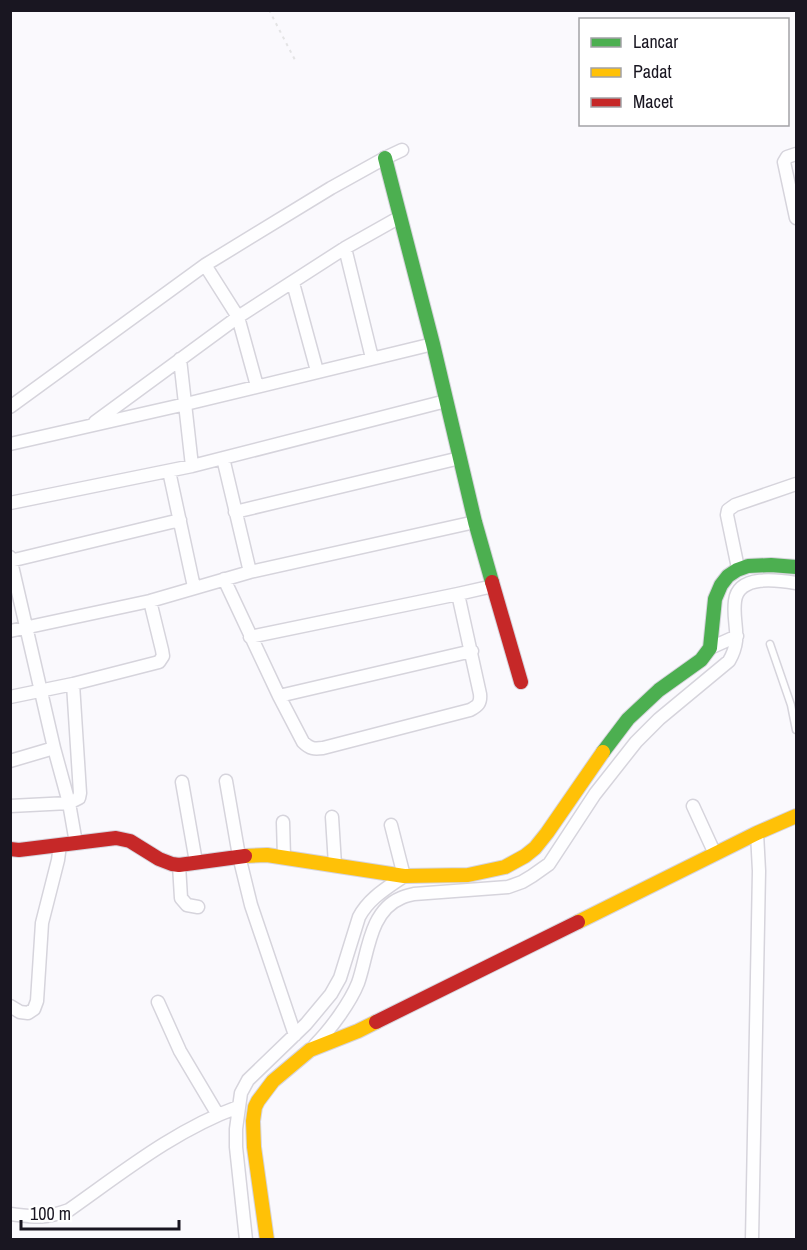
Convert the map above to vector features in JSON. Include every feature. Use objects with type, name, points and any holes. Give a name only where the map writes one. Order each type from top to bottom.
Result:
[{"type":"street","points":[[10,407],[205,265],[331,188],[402,150]]},
{"type":"street","points":[[796,154],[784,159],[784,162],[796,218]]},
{"type":"street","points":[[385,158],[475,522],[521,681]]},
{"type":"street","points":[[92,425],[238,317],[345,248],[400,217]]},
{"type":"street","points":[[345,248],[372,358]]},
{"type":"street","points":[[205,265],[238,317],[257,386]]},
{"type":"street","points":[[293,283],[317,371]]},
{"type":"street","points":[[10,444],[432,344]]},
{"type":"street","points":[[180,359],[192,466]]},
{"type":"street","points":[[10,503],[192,466],[446,400]]},
{"type":"street","points":[[223,458],[250,572]]},
{"type":"street","points":[[235,513],[460,458]]},
{"type":"street","points":[[169,471],[194,587]]},
{"type":"street","points":[[738,568],[727,515],[728,510],[735,505],[796,484]]},
{"type":"street","points":[[76,843],[69,803],[11,559],[180,520]]},
{"type":"street","points":[[10,631],[150,601],[250,572],[475,522]]},
{"type":"street","points":[[714,646],[715,599],[717,592],[730,574],[748,565],[796,567]]},
{"type":"street","points":[[224,579],[250,637],[303,742],[314,749],[470,710],[477,706],[480,694],[458,594]]},
{"type":"street","points":[[10,849],[19,850],[119,838],[129,841],[162,862],[178,865],[238,856],[267,855],[456,884],[508,887],[532,876],[542,856],[636,742],[669,709],[729,661],[735,651],[735,602],[736,594],[740,589],[758,581],[774,580],[796,583]]},
{"type":"street","points":[[250,637],[493,586]]},
{"type":"street","points":[[10,697],[73,684],[156,663],[162,659],[162,650],[150,601]]},
{"type":"street","points":[[542,856],[547,833],[628,719],[701,660],[714,646],[734,638]]},
{"type":"street","points":[[279,696],[472,651]]},
{"type":"street","points":[[10,806],[69,803],[80,796],[73,684]]},
{"type":"street","points":[[660,692],[669,709]]},
{"type":"street","points":[[10,761],[54,747]]},
{"type":"street","points":[[226,781],[238,856],[251,905],[295,1035]]},
{"type":"street","points":[[182,782],[196,862]]},
{"type":"street","points":[[693,806],[715,854]]},
{"type":"street","points":[[310,1050],[358,1031],[757,833],[796,816]]},
{"type":"street","points":[[332,817],[335,866]]},
{"type":"street","points":[[283,822],[284,857]]},
{"type":"street","points":[[391,825],[404,876]]},
{"type":"street","points":[[752,1239],[759,871],[757,833]]},
{"type":"street","points":[[10,1006],[20,1012],[28,1013],[34,1009],[37,1001],[42,923],[60,845]]},
{"type":"street","points":[[267,1239],[254,1147],[255,1107],[273,1081],[310,1050],[333,1025],[349,982],[378,919],[400,898],[456,884],[468,875],[505,867],[525,856],[542,856]]},
{"type":"street","points":[[178,865],[181,898],[187,905],[198,908]]},
{"type":"street","points":[[246,1239],[236,1147],[241,1093],[248,1080],[306,1024],[331,994],[349,982],[362,910],[374,897],[404,876]]},
{"type":"street","points":[[158,1002],[180,1051],[218,1115]]},
{"type":"street","points":[[10,1214],[38,1218],[53,1216],[69,1210],[161,1145],[238,1107]]},
{"type":"lane","points":[[770,644],[791,705],[796,730]]},
{"type":"path","points":[[269,10],[295,60]]},
{"type":"traffic: fast","points":[[385,158],[433,344],[475,522],[492,582]]},
{"type":"traffic: fast","points":[[603,752],[628,719],[659,690],[701,660],[710,648],[715,599],[728,576],[748,566],[796,567]]},
{"type":"traffic: slow","points":[[245,856],[267,855],[404,876],[468,875],[505,867],[535,848],[603,752]]},
{"type":"traffic: slow","points":[[578,922],[796,816]]},
{"type":"traffic: slow","points":[[267,1240],[254,1147],[255,1107],[273,1081],[310,1050],[376,1022]]},
{"type":"traffic: jam","points":[[492,582],[521,682]]},
{"type":"traffic: jam","points":[[10,849],[19,850],[116,838],[130,841],[159,859],[179,865],[245,856]]},
{"type":"traffic: jam","points":[[376,1022],[578,922]]}]
